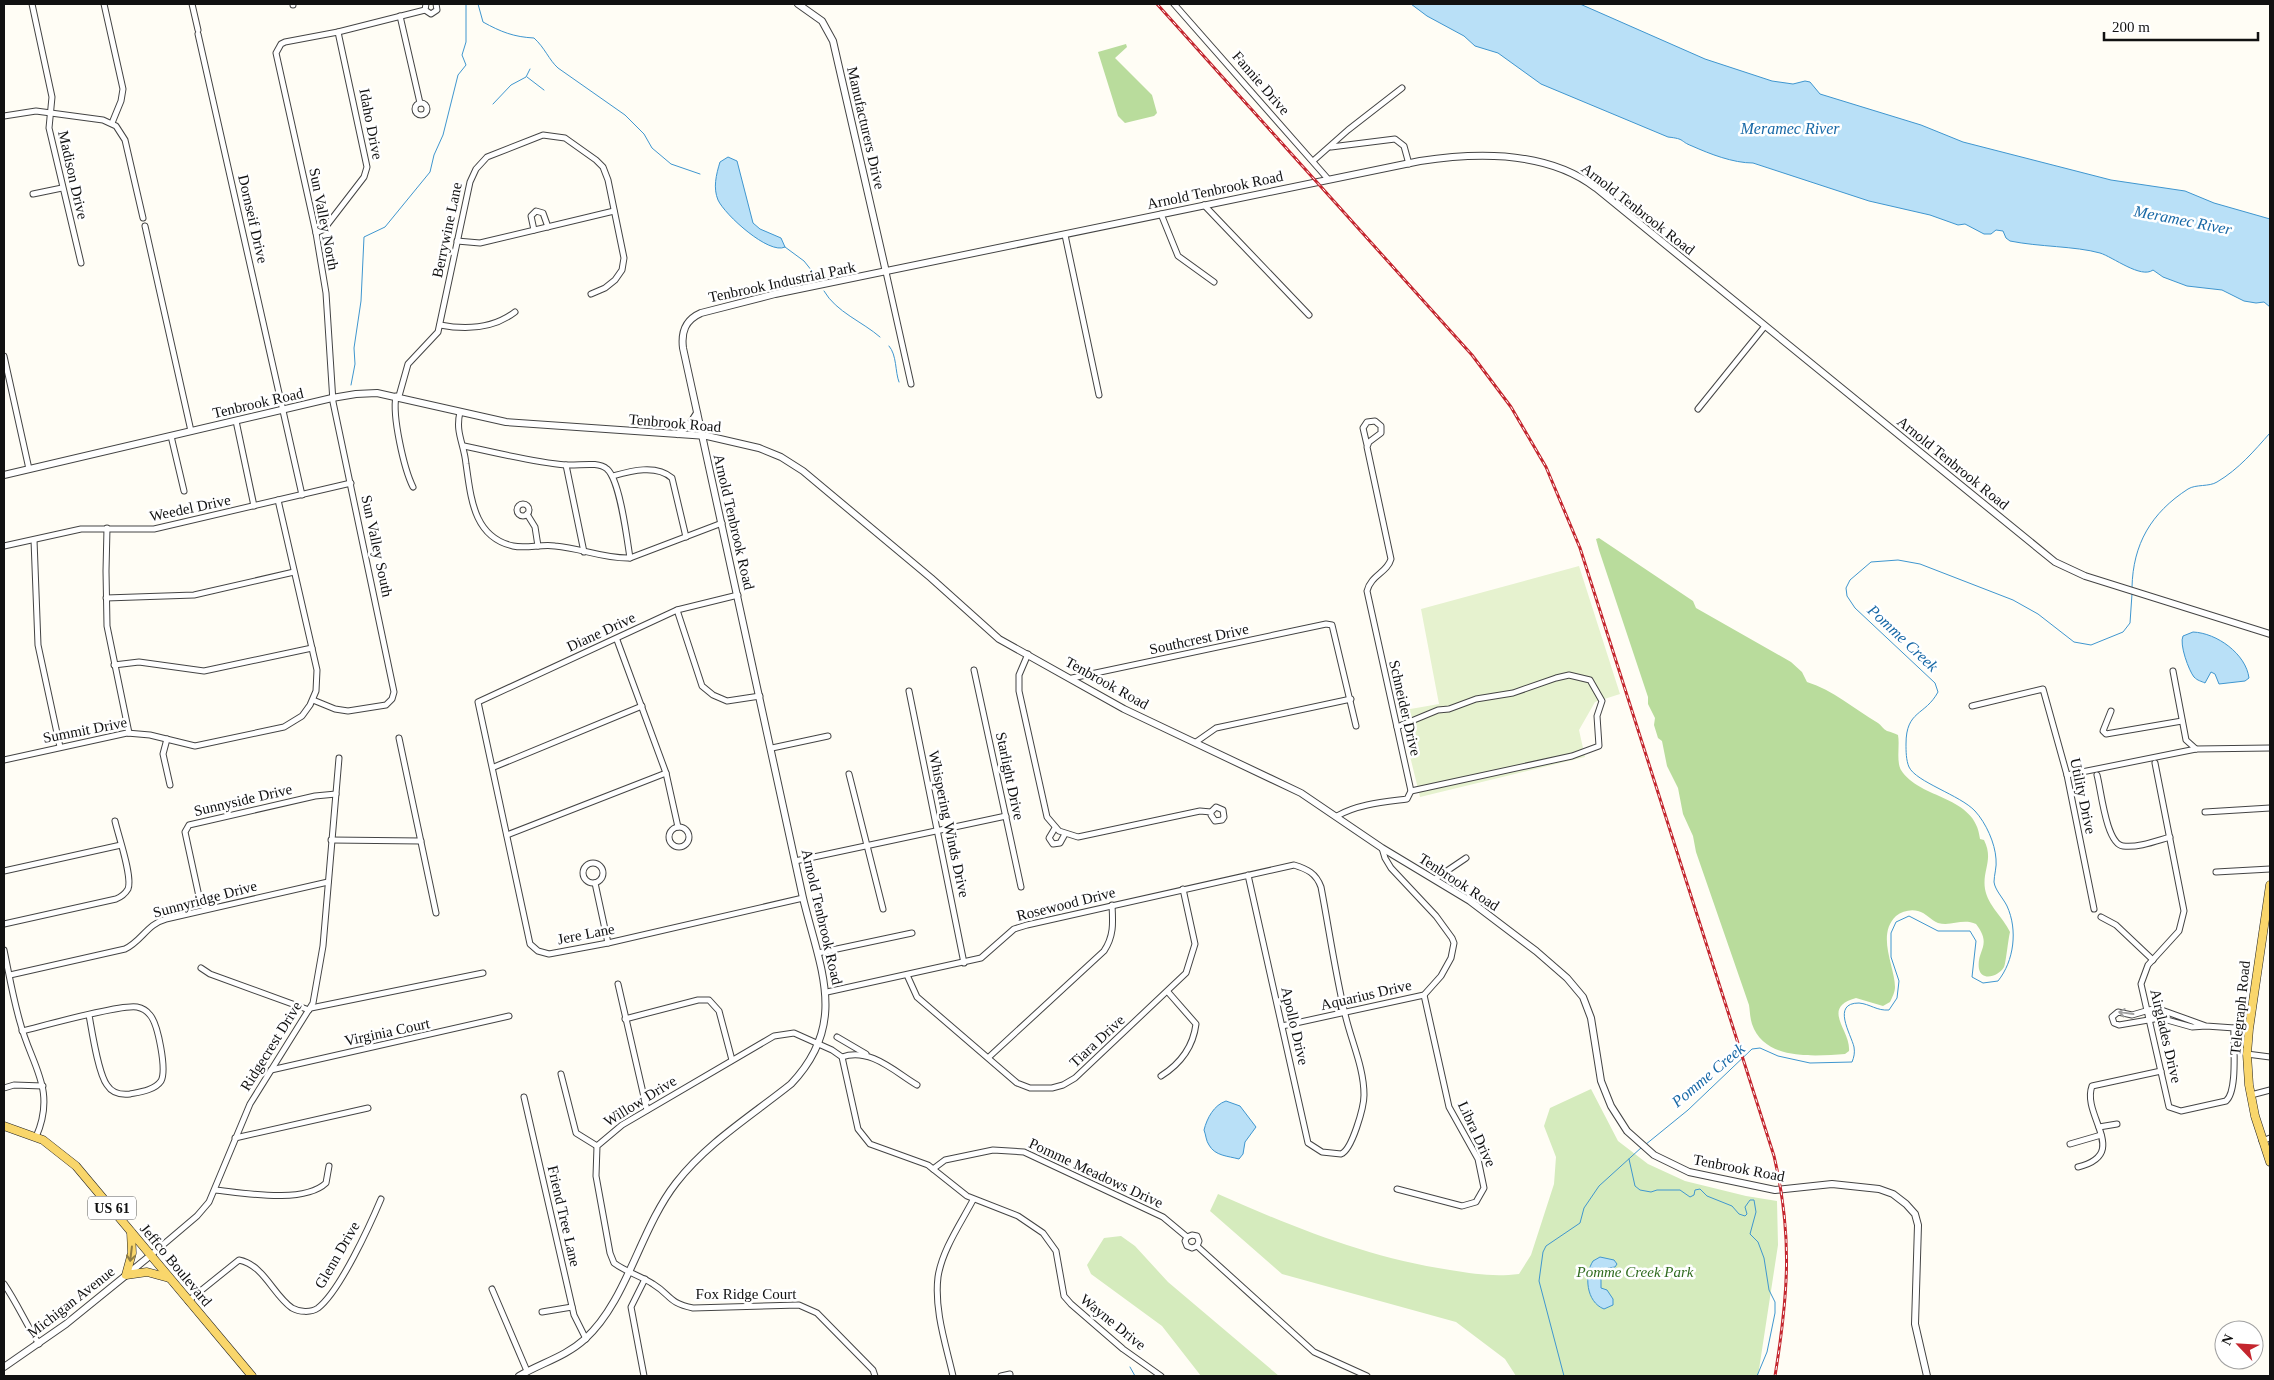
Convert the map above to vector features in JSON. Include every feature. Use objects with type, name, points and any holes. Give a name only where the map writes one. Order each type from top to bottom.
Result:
[{"type":"main road","name":"Telegraph Road","points":[[2270,890],[2247,1054],[2251,1095],[2262,1141],[2270,1162]]},
{"type":"main road","name":"Jeffco Boulevard","points":[[4,1126],[36,1137],[56,1148],[76,1166],[188,1302],[252,1376]]},
{"type":"main road","points":[[131,1232],[132,1253],[126,1275],[149,1272],[171,1279]]},
{"type":"street","name":"Madison Drive","points":[[32,4],[52,97],[49,128],[81,262]]},
{"type":"street","points":[[104,4],[122,89],[121,101],[112,123]]},
{"type":"street","name":"Dornseif Drive","points":[[192,4],[302,495]]},
{"type":"street","points":[[338,32],[400,16],[426,7],[429,14],[435,13],[438,8],[436,4]]},
{"type":"street","name":"Manufacturers Drive","points":[[798,4],[822,21],[833,41],[886,272]]},
{"type":"street","name":"Fannie Drive","points":[[1174,4],[1328,179]]},
{"type":"street","points":[[400,16],[420,103]]},
{"type":"street","name":"Sun Valley North","points":[[332,398],[327,301],[316,233],[276,53],[277,48],[285,42],[338,32]]},
{"type":"street","name":"Idaho Drive","points":[[316,233],[324,229],[364,177],[367,167],[338,32]]},
{"type":"street","points":[[1313,161],[1348,130],[1402,88]]},
{"type":"street","points":[[4,116],[28,111],[112,123],[120,130],[125,140],[143,218]]},
{"type":"street","name":"Berrywine Lane","points":[[413,487],[408,475],[394,412],[397,396],[408,364],[434,339],[440,325],[470,182],[478,166],[495,152],[543,135],[559,136],[572,141],[600,164],[606,173],[624,253],[622,270],[610,285],[591,294]]},
{"type":"street","points":[[1330,147],[1395,139],[1404,146],[1409,164]]},
{"type":"street","name":"Arnold Tenbrook Road","points":[[886,272],[1328,179],[1409,164],[1452,158],[1514,158],[1540,162],[1566,170],[1596,188],[2047,556],[2068,570],[2270,634]]},
{"type":"street","points":[[33,194],[62,188]]},
{"type":"street","points":[[1204,205],[1309,315]]},
{"type":"street","points":[[534,230],[531,216],[536,211],[544,214],[548,227]]},
{"type":"street","points":[[457,241],[480,242],[614,211]]},
{"type":"street","points":[[1161,214],[1178,256],[1214,282]]},
{"type":"street","points":[[144,226],[191,432]]},
{"type":"street","points":[[1065,234],[1099,395]]},
{"type":"street","points":[[886,272],[911,384]]},
{"type":"street","name":"Tenbrook Industrial Park","points":[[702,436],[682,339],[685,327],[694,316],[714,308],[755,298],[886,272]]},
{"type":"street","points":[[440,325],[468,329],[500,321],[515,312]]},
{"type":"street","points":[[1698,409],[1765,326]]},
{"type":"street","points":[[4,356],[29,469]]},
{"type":"street","name":"Tenbrook Road","points":[[4,474],[332,398],[361,393],[397,396],[460,412],[529,424],[702,436],[719,438],[768,451],[794,465],[937,582],[990,632],[1124,709],[1288,786],[1337,816],[1382,848],[1435,879],[1512,932],[1560,971],[1577,989],[1590,1014],[1600,1074],[1611,1106],[1622,1124],[1640,1144],[1674,1166],[1696,1174],[1775,1190],[1826,1184],[1848,1184],[1883,1190],[1902,1200],[1915,1214],[1918,1225],[1915,1324],[1927,1376]]},
{"type":"street","name":"Sun Valley South","points":[[313,700],[335,709],[348,711],[384,706],[392,699],[394,688],[332,398]]},
{"type":"street","points":[[460,412],[458,434],[464,446],[470,490],[477,519],[488,535],[513,546],[555,546],[615,559],[630,558],[722,523]]},
{"type":"street","points":[[678,434],[690,424],[697,413]]},
{"type":"street","points":[[236,421],[254,506]]},
{"type":"street","points":[[1375,421],[1381,426],[1381,433],[1367,445],[1363,428],[1367,422],[1375,421]]},
{"type":"street","points":[[171,436],[184,491]]},
{"type":"street","name":"Arnold Tenbrook Road","points":[[519,1376],[566,1353],[586,1339],[604,1318],[658,1210],[682,1175],[709,1147],[790,1084],[807,1066],[819,1044],[825,1022],[827,992],[803,898],[772,748],[702,436]]},
{"type":"street","points":[[705,452],[710,442],[719,438]]},
{"type":"street","name":"Schneider Drive","points":[[1367,445],[1392,559],[1387,568],[1372,578],[1367,590],[1411,792]]},
{"type":"street","points":[[464,446],[566,465],[600,465],[613,476],[622,512],[630,558]]},
{"type":"street","points":[[566,465],[584,552]]},
{"type":"street","points":[[613,476],[630,471],[644,470],[662,472],[672,478],[686,537]]},
{"type":"street","name":"Weedel Drive","points":[[4,546],[77,530],[107,528],[154,529],[351,483]]},
{"type":"street","points":[[278,500],[318,677],[313,700]]},
{"type":"street","points":[[527,514],[535,527],[538,546]]},
{"type":"street","points":[[107,528],[106,598],[108,633],[129,733]]},
{"type":"street","points":[[34,540],[37,636],[60,747]]},
{"type":"street","points":[[106,598],[194,595],[294,572]]},
{"type":"street","name":"Diane Drive","points":[[478,702],[617,640],[677,610],[738,595]]},
{"type":"street","points":[[677,610],[702,686],[713,695],[727,701],[760,696]]},
{"type":"street","name":"Southcrest Drive","points":[[1072,678],[1316,626],[1332,625],[1351,699]]},
{"type":"street","points":[[617,640],[666,773],[678,827]]},
{"type":"street","points":[[114,665],[139,662],[204,671],[312,648]]},
{"type":"street","points":[[1028,654],[1020,673],[1018,686],[1045,810],[1055,828],[1065,834],[1084,837],[1200,811],[1211,812]]},
{"type":"street","name":"Starlight Drive","points":[[974,670],[1021,887]]},
{"type":"street","points":[[2173,671],[2186,740],[2196,748]]},
{"type":"street","points":[[1337,816],[1347,810],[1407,799],[1411,792],[1572,756],[1599,746],[1598,716],[1602,701],[1590,680],[1569,675],[1513,693],[1476,699],[1449,709],[1438,710],[1396,727]]},
{"type":"street","name":"Utility Drive","points":[[1972,706],[2043,689],[2066,775],[2094,909]]},
{"type":"street","name":"Whispering Winds Drive","points":[[909,691],[964,963]]},
{"type":"street","points":[[1196,742],[1216,728],[1351,699],[1356,726]]},
{"type":"street","name":"Summit Drive","points":[[4,760],[129,733],[150,734],[185,745],[202,745],[284,727],[302,716],[313,700]]},
{"type":"street","name":"Jere Lane","points":[[478,702],[494,767],[530,944],[538,951],[548,954],[608,943],[803,898]]},
{"type":"street","points":[[494,767],[642,706]]},
{"type":"street","points":[[2111,711],[2103,726],[2103,731],[2106,734],[2182,720]]},
{"type":"street","points":[[772,748],[828,736]]},
{"type":"street","points":[[400,738],[436,913]]},
{"type":"street","points":[[166,739],[163,754],[170,786]]},
{"type":"street","points":[[2066,775],[2196,748],[2270,748]]},
{"type":"street","name":"Ridgecrest Drive","points":[[151,1255],[201,1212],[215,1190],[250,1104],[310,1009],[316,992],[323,946],[339,758]]},
{"type":"street","name":"Airglades Drive","points":[[2155,763],[2184,911],[2179,931],[2144,971],[2141,984],[2169,1107],[2181,1111],[2226,1101],[2230,1098],[2233,1087],[2234,1028]]},
{"type":"street","points":[[507,836],[666,773]]},
{"type":"street","points":[[849,774],[883,909]]},
{"type":"street","points":[[2098,774],[2109,830],[2116,843],[2121,846],[2128,846],[2170,837]]},
{"type":"street","name":"Sunnyside Drive","points":[[210,908],[204,907],[200,901],[185,832],[189,825],[315,796],[336,794]]},
{"type":"street","points":[[2205,812],[2270,808]]},
{"type":"street","points":[[796,861],[1006,816]]},
{"type":"street","points":[[4,924],[120,897],[128,889],[129,884],[115,821]]},
{"type":"street","points":[[1055,828],[1049,838],[1053,844],[1060,843],[1065,834]]},
{"type":"street","points":[[331,840],[421,841]]},
{"type":"street","points":[[4,871],[121,845]]},
{"type":"street","name":"Aquarius Drive","points":[[1282,1026],[1345,1014],[1424,995],[1441,976],[1452,958],[1454,943],[1436,916],[1391,868],[1384,858],[1382,848]]},
{"type":"street","points":[[1435,879],[1466,858]]},
{"type":"street","name":"Rosewood Drive","points":[[827,992],[907,976],[981,958],[1014,929],[1294,864],[1308,869],[1317,876],[1345,1014]]},
{"type":"street","points":[[2216,872],[2270,869]]},
{"type":"street","name":"Apollo Drive","points":[[1248,876],[1308,1143],[1313,1148],[1331,1154],[1344,1153],[1358,1121],[1364,1096],[1362,1073],[1345,1014]]},
{"type":"street","name":"Sunnyridge Drive","points":[[10,976],[125,950],[134,944],[154,923],[210,908],[328,882]]},
{"type":"street","points":[[595,883],[608,943]]},
{"type":"street","name":"Tiara Drive","points":[[907,976],[917,997],[989,1057],[1008,1076],[1024,1086],[1038,1089],[1063,1085],[1075,1078],[1186,973],[1194,944],[1183,889]]},
{"type":"street","points":[[989,1057],[1104,951],[1111,941],[1113,932],[1112,905]]},
{"type":"street","points":[[2101,917],[2116,925],[2153,960]]},
{"type":"street","points":[[818,954],[912,933]]},
{"type":"street","points":[[4,950],[22,1031],[37,1064],[43,1086],[43,1112],[36,1137]]},
{"type":"street","points":[[200,968],[210,974],[310,1009],[483,973]]},
{"type":"street","points":[[618,984],[647,1110]]},
{"type":"street","points":[[1161,1076],[1186,1055],[1195,1033],[1196,1024],[1168,992]]},
{"type":"street","name":"Libra Drive","points":[[1397,1189],[1462,1206],[1476,1202],[1484,1188],[1478,1158],[1449,1106],[1424,995]]},
{"type":"street","points":[[625,1019],[698,1000],[709,1000],[719,1011],[732,1060]]},
{"type":"street","points":[[22,1031],[89,1015],[135,1006],[150,1014],[155,1024],[164,1072],[156,1086],[125,1094],[111,1089],[103,1078],[89,1015]]},
{"type":"street","points":[[2206,1026],[2156,1008],[2132,1015],[2118,1012],[2115,1013],[2112,1020],[2119,1026],[2160,1018],[2182,1026],[2249,1029]]},
{"type":"street","name":"Virginia Court","points":[[271,1070],[509,1016]]},
{"type":"street","name":"Willow Drive","points":[[628,1271],[614,1263],[610,1253],[596,1176],[597,1146],[609,1134],[732,1060],[780,1034],[794,1034],[819,1044],[842,1057]]},
{"type":"street","points":[[837,1036],[917,1085]]},
{"type":"street","points":[[842,1057],[854,1054],[868,1056]]},
{"type":"street","points":[[2247,1054],[2270,1057]]},
{"type":"street","name":"Wayne Drive","points":[[842,1057],[857,1123],[862,1136],[875,1147],[922,1163],[933,1169],[973,1200],[1018,1216],[1049,1239],[1057,1253],[1064,1296],[1123,1349],[1161,1376]]},
{"type":"street","points":[[2078,1167],[2092,1163],[2100,1157],[2101,1137],[2089,1093],[2092,1086],[2161,1071]]},
{"type":"street","points":[[561,1074],[576,1133],[597,1146]]},
{"type":"street","points":[[4,1088],[14,1085],[43,1086]]},
{"type":"street","points":[[2251,1095],[2270,1090]]},
{"type":"street","name":"Friend Tree Lane","points":[[524,1098],[572,1307],[578,1327],[586,1339]]},
{"type":"street","points":[[235,1138],[368,1108]]},
{"type":"street","points":[[2099,1127],[2117,1124]]},
{"type":"street","points":[[2070,1144],[2101,1137]]},
{"type":"street","points":[[2262,1141],[2270,1138]]},
{"type":"street","name":"Pomme Meadows Drive","points":[[933,1169],[945,1160],[993,1150],[1024,1152],[1163,1217],[1187,1237]]},
{"type":"street","points":[[215,1190],[268,1196],[314,1192],[326,1183],[329,1166]]},
{"type":"street","name":"Glenn Drive","points":[[188,1302],[238,1260],[251,1264],[292,1308],[307,1312],[317,1308],[332,1292],[373,1217],[381,1198]]},
{"type":"street","points":[[953,1376],[941,1324],[938,1277],[944,1257],[973,1200]]},
{"type":"street","name":"Pomme Meadows Drive","points":[[1192,1234],[1197,1236],[1199,1241],[1197,1246],[1192,1248],[1187,1246],[1185,1241],[1187,1237],[1192,1234]]},
{"type":"street","name":"Pomme Meadows Drive","points":[[1197,1246],[1314,1352],[1367,1376]]},
{"type":"street","name":"Michigan Avenue","points":[[4,1367],[39,1344],[151,1255]]},
{"type":"street","name":"Fox Ridge Court","points":[[628,1271],[659,1287],[674,1303],[693,1308],[799,1305],[807,1307],[817,1312],[873,1370],[876,1376]]},
{"type":"street","points":[[644,1376],[631,1307],[645,1279]]},
{"type":"street","points":[[4,1284],[19,1307],[23,1320],[39,1344]]},
{"type":"street","points":[[492,1289],[527,1371]]},
{"type":"street","points":[[542,1312],[572,1307]]},
{"type":"street","points":[[1001,1376],[1010,1374]]},
{"type":"green space","points":[[1126,44],[1127,47],[1115,58],[1152,95],[1157,113],[1154,116],[1125,123],[1118,116],[1098,52]]},
{"type":"green space","points":[[1599,538],[1693,601],[1696,608],[1791,662],[1802,672],[1807,682],[1835,695],[1886,730],[1898,735],[1901,770],[1910,780],[1946,799],[1969,814],[1976,825],[1980,839],[1984,840],[1988,853],[1985,889],[1992,906],[2010,932],[2005,964],[2002,970],[1991,976],[1981,973],[1979,963],[1984,943],[1981,931],[1976,924],[1966,922],[1943,924],[1935,922],[1921,912],[1915,910],[1907,911],[1896,916],[1887,932],[1888,951],[1895,987],[1890,1002],[1883,1006],[1856,998],[1845,1002],[1840,1008],[1838,1014],[1846,1035],[1849,1051],[1845,1054],[1833,1055],[1792,1054],[1767,1045],[1758,1036],[1752,1024],[1749,1005],[1696,852],[1693,836],[1683,814],[1678,788],[1667,766],[1662,741],[1658,738],[1654,725],[1655,718],[1648,704],[1648,697],[1599,550],[1596,539]]},
{"type":"green space","points":[[1579,566],[1620,694],[1595,702],[1579,730],[1585,757],[1420,797],[1399,711],[1439,704],[1421,609]]},
{"type":"green space","name":"Pomme Creek Park","points":[[1591,1089],[1618,1141],[1648,1164],[1685,1181],[1746,1196],[1777,1201],[1778,1245],[1758,1376],[1516,1376],[1505,1359],[1456,1322],[1282,1274],[1210,1211],[1218,1194],[1331,1240],[1390,1258],[1476,1274],[1519,1274],[1531,1255],[1554,1184],[1556,1157],[1544,1126],[1550,1108]]},
{"type":"green space","points":[[1121,1236],[1135,1246],[1168,1282],[1279,1376],[1201,1376],[1162,1326],[1091,1274],[1087,1265],[1104,1238]]},
{"type":"water","name":"Meramec River","points":[[1411,4],[1580,4],[1705,59],[1772,81],[1793,84],[1805,81],[1810,82],[1820,94],[1921,125],[1963,142],[2111,180],[2185,191],[2214,203],[2270,219],[2270,307],[2264,302],[2244,301],[2222,290],[2187,286],[2163,277],[2153,270],[2141,272],[2134,270],[2100,253],[2010,241],[2006,238],[2003,231],[1996,230],[1991,234],[1984,234],[1965,224],[1958,225],[1930,215],[1869,201],[1753,163],[1730,160],[1714,155],[1680,139],[1668,137],[1541,84],[1498,53],[1475,46],[1464,36],[1427,16]]},
{"type":"water","points":[[728,157],[737,161],[753,223],[760,229],[781,238],[785,247],[778,248],[759,240],[738,224],[722,207],[716,195],[715,186],[720,162]]},
{"type":"water","points":[[2193,632],[2211,636],[2229,646],[2247,669],[2249,678],[2245,681],[2219,684],[2215,674],[2211,672],[2205,683],[2195,678],[2187,664],[2182,645],[2183,636]]},
{"type":"water","points":[[1226,1101],[1240,1106],[1256,1127],[1245,1142],[1243,1154],[1239,1159],[1222,1155],[1212,1149],[1204,1130],[1212,1112]]},
{"type":"water","points":[[1600,1257],[1614,1260],[1617,1264],[1615,1267],[1608,1268],[1601,1278],[1601,1288],[1607,1290],[1613,1299],[1613,1305],[1604,1309],[1593,1301],[1588,1288],[1590,1267],[1593,1261]]},
{"type":"waterway","points":[[351,385],[361,301],[364,237],[385,227],[430,172],[434,155],[443,135],[458,75],[466,65],[462,55],[466,42],[466,4]]},
{"type":"waterway","points":[[478,4],[483,22],[508,33],[534,38],[558,68],[625,115],[644,134],[652,148],[671,164],[700,174]]},
{"type":"waterway","points":[[493,104],[511,85],[526,77],[530,69]]},
{"type":"waterway","points":[[527,77],[544,90]]},
{"type":"waterway","points":[[785,247],[804,261],[820,281]]},
{"type":"waterway","points":[[824,291],[835,305],[880,337]]},
{"type":"waterway","points":[[889,346],[895,359],[899,382]]},
{"type":"waterway","name":"Pomme Creek","points":[[2132,587],[2133,571],[2140,543],[2154,519],[2175,498],[2188,489],[2195,486],[2214,484],[2225,477],[2246,459],[2270,433]]},
{"type":"waterway","name":"Pomme Creek","points":[[1645,1145],[1688,1110],[1752,1049],[1760,1048],[1778,1056],[1810,1063],[1852,1062],[1854,1049],[1845,1020],[1844,1013],[1846,1008],[1851,1004],[1859,1003],[1889,1010],[1897,998],[1899,981],[1891,957],[1891,933],[1896,922],[1909,916],[1938,931],[1970,931],[1976,941],[1972,977],[1983,983],[1998,981],[2008,964],[2013,945],[2012,925],[2007,906],[1997,891],[1994,882],[1995,853],[1986,827],[1975,811],[1968,805],[1913,773],[1907,761],[1906,744],[1909,725],[1917,714],[1933,700],[1938,692],[1935,683],[1855,608],[1847,596],[1846,588],[1850,580],[1871,562],[1898,560],[1920,564],[2013,600],[2038,614],[2074,642],[2091,645],[2123,632],[2130,623],[2132,594]]},
{"type":"waterway","name":"Pomme Creek","points":[[1564,1376],[1539,1281],[1543,1252],[1546,1246],[1580,1223],[1584,1208],[1599,1186],[1642,1147]]},
{"type":"waterway","points":[[1629,1159],[1635,1186],[1640,1190],[1651,1192],[1657,1190],[1680,1190],[1690,1197],[1694,1195],[1695,1190],[1700,1189],[1707,1196],[1732,1206],[1739,1214],[1745,1216],[1747,1214],[1745,1207],[1750,1200],[1754,1200],[1756,1212],[1750,1234],[1758,1242],[1764,1258],[1769,1290],[1775,1302],[1775,1313],[1767,1352],[1757,1376]]},
{"type":"waterway","points":[[1130,1367],[1135,1376]]},
{"type":"railway","points":[[1157,4],[1472,355],[1511,407],[1546,467],[1580,548],[1774,1156],[1784,1213],[1787,1266],[1783,1319],[1775,1376]]}]
